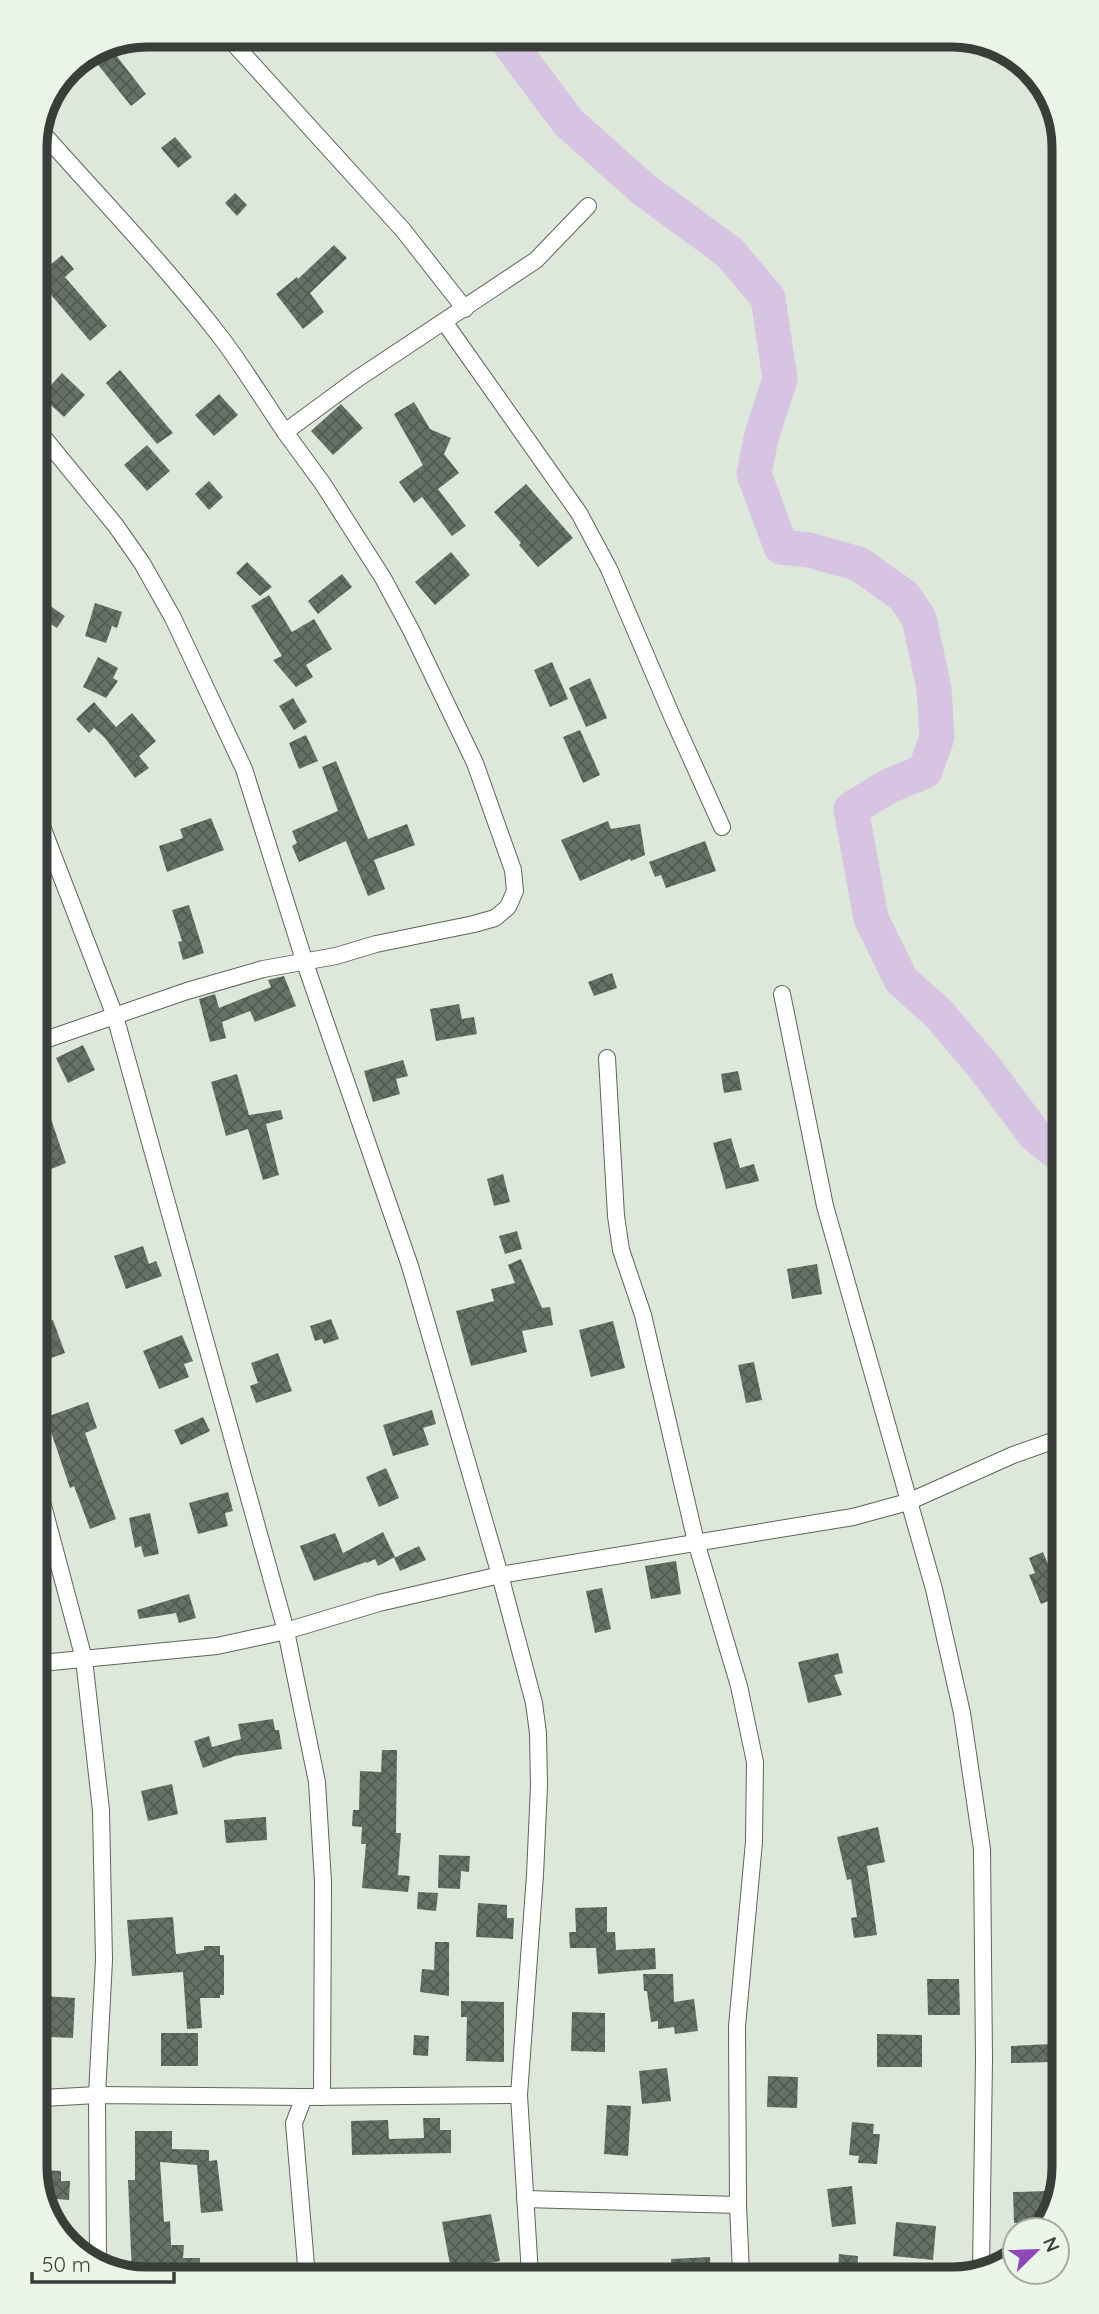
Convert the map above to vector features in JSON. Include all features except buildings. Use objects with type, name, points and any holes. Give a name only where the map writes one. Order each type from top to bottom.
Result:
[{"type":"street","points":[[237,47],[403,230],[465,309]]},
{"type":"street","points":[[47,1039],[263,969],[336,956],[376,944],[495,918],[508,907],[514,891],[513,870],[475,763],[383,578],[221,337],[142,242],[48,138]]},
{"type":"street","points":[[285,432],[357,379],[536,260],[588,206]]},
{"type":"street","points":[[445,323],[579,513],[609,569],[722,827]]},
{"type":"street","points":[[47,441],[116,526],[142,563],[173,618],[244,769],[305,962],[410,1266],[500,1575],[534,1703],[538,1733],[539,1786],[519,2095],[529,2267]]},
{"type":"street","points":[[47,839],[115,1016],[286,1631],[317,1782],[323,1882],[321,2097]]},
{"type":"street","points":[[782,994],[825,1206],[934,1589],[962,1713],[982,1849],[984,2060],[981,2262]]},
{"type":"street","points":[[607,1058],[616,1216],[621,1250],[643,1315],[696,1542],[739,1686],[755,1762],[754,1842],[737,2026],[741,2267]]},
{"type":"street","points":[[47,1663],[217,1646],[286,1631],[379,1603],[500,1575],[853,1517],[908,1502],[1013,1455],[1052,1441]]},
{"type":"street","points":[[47,1521],[84,1660],[102,1810],[104,1960],[97,2095],[98,2253]]},
{"type":"street","points":[[47,2098],[97,2095],[519,2095]]},
{"type":"street","points":[[273,2097],[294,2123]]},
{"type":"street","points":[[304,2097],[294,2123],[306,2267]]},
{"type":"street","points":[[525,2199],[738,2205]]},
{"type":"waterway","points":[[512,47],[568,122],[643,189],[729,252],[768,298],[780,379],[761,438],[754,474],[781,547],[809,550],[859,564],[904,596],[919,618],[934,689],[937,737],[925,771],[889,786],[851,809],[871,918],[901,980],[938,1013],[984,1067],[1035,1135],[1052,1149]]}]
